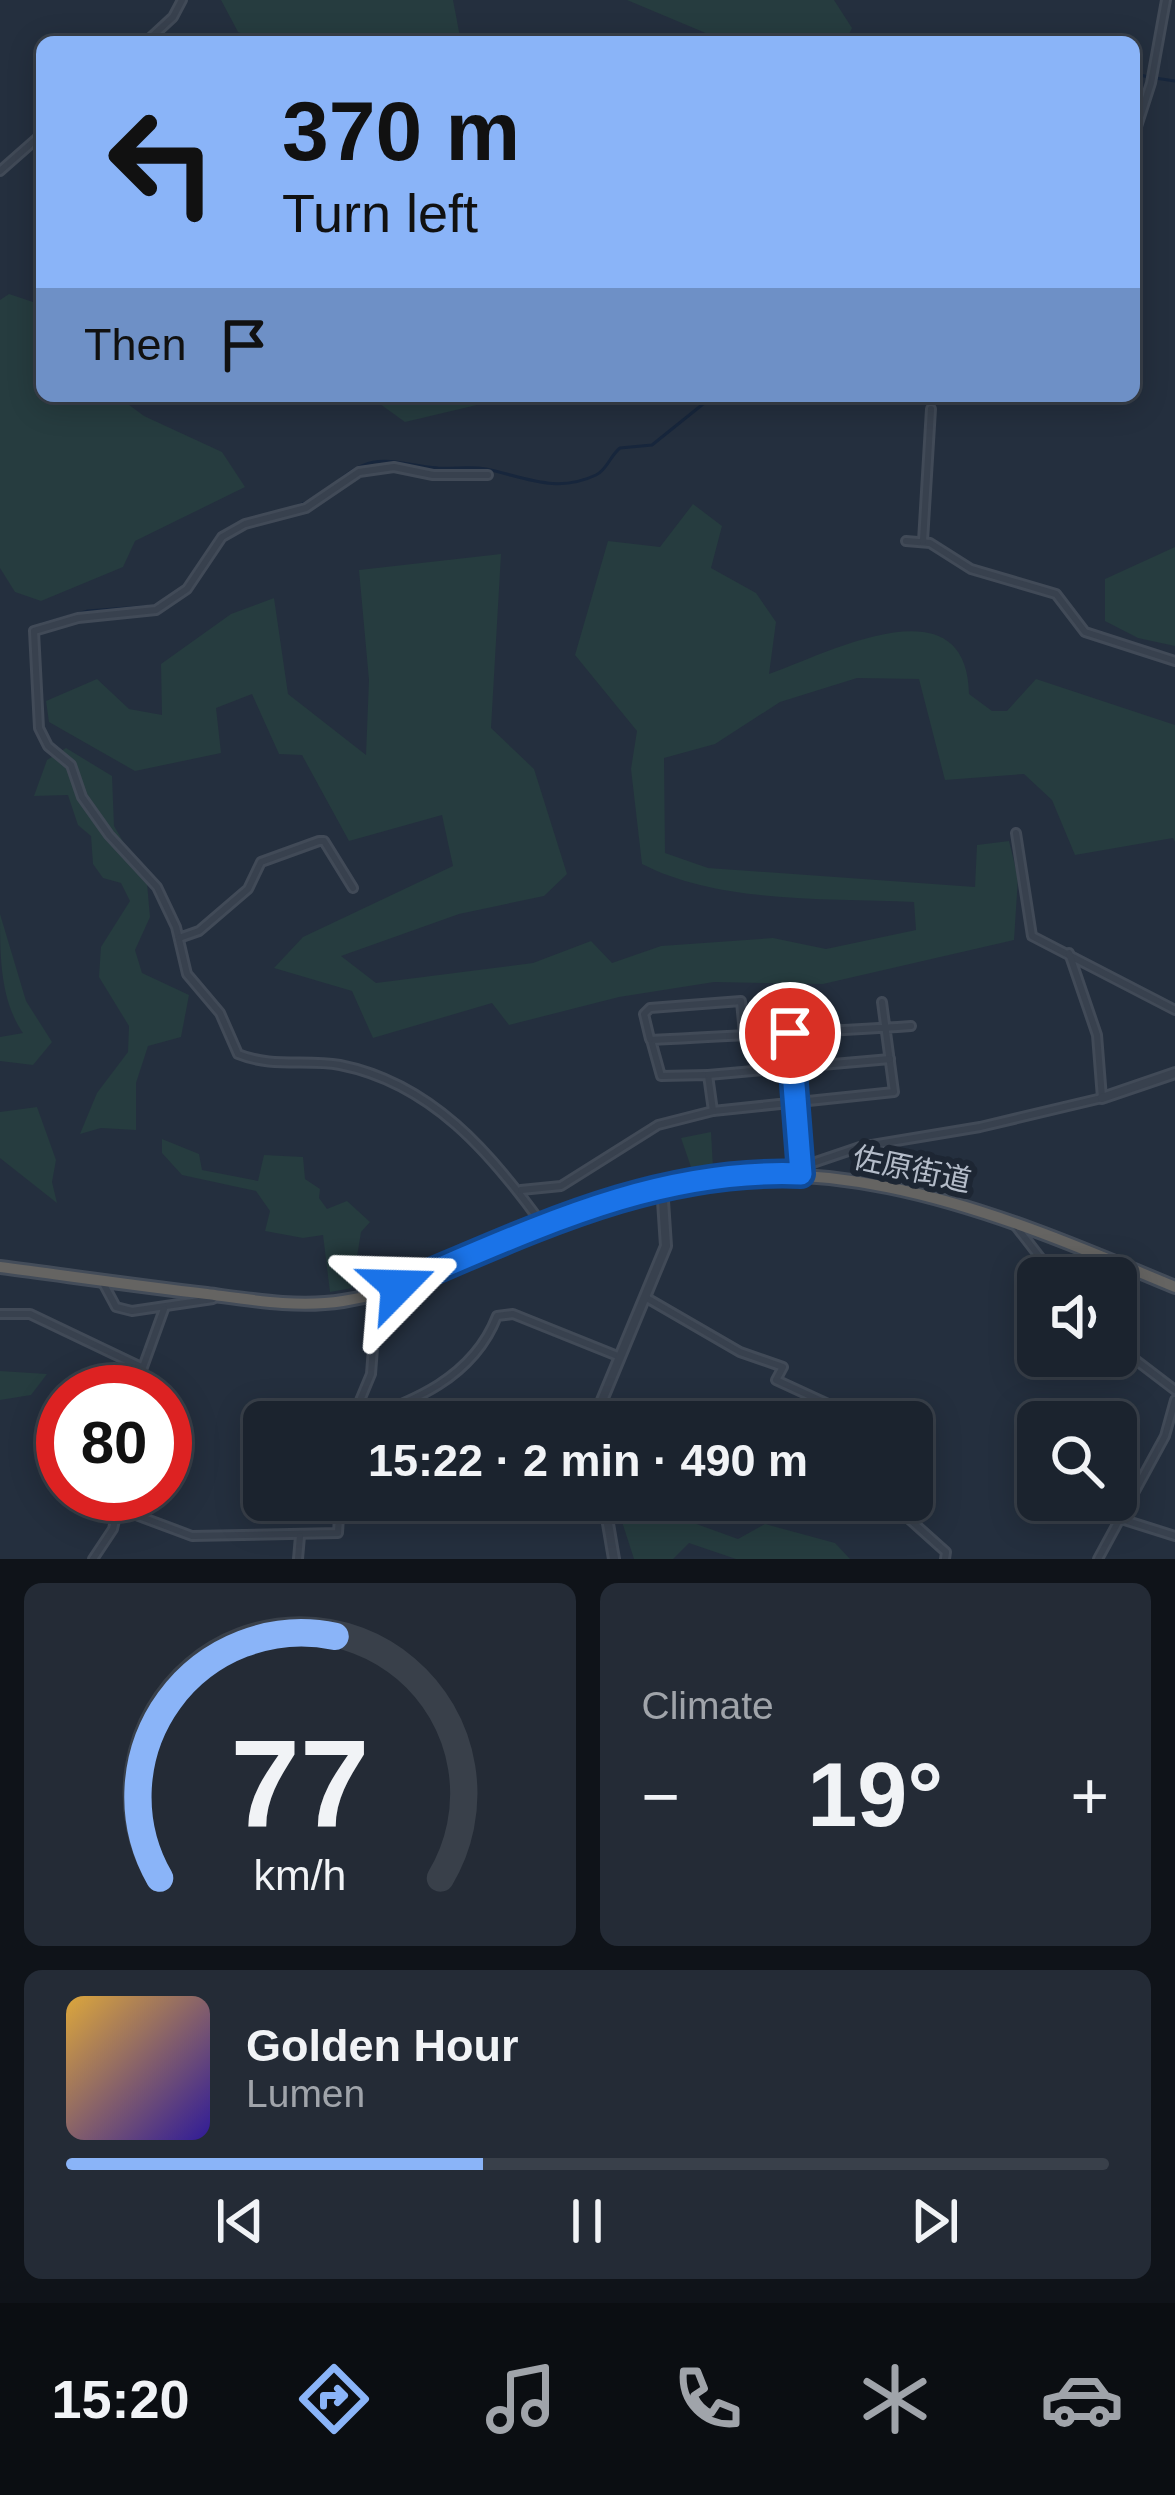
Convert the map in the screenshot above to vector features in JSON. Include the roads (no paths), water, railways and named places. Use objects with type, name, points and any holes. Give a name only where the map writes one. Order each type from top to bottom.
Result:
[{"type":"highway","name":"佐原街道","points":[[1,1265],[288,1304],[377,1292],[542,1224],[662,1185],[801,1170],[925,1191],[1175,1287]]},
{"type":"street","points":[[152,36],[173,17],[182,0]]},
{"type":"street","points":[[1140,117],[1166,0]]},
{"type":"street","points":[[0,171],[36,139]]},
{"type":"street","points":[[923,542],[931,409]]},
{"type":"street","points":[[488,475],[433,475],[394,467],[359,472],[306,508],[245,524],[222,537],[188,589],[155,610],[78,618],[34,632],[39,728],[47,746],[70,764],[82,797],[109,835],[152,879],[179,938],[187,974],[220,1012],[238,1054],[258,1062],[342,1066],[412,1090],[463,1127],[542,1224]]},
{"type":"street","points":[[906,541],[923,542],[971,569],[1057,595],[1072,622],[1098,639],[1175,661]]},
{"type":"street","points":[[1016,833],[1032,936],[1175,1010]]},
{"type":"street","points":[[179,938],[199,931],[248,889],[261,862],[319,842],[324,841],[353,889]]},
{"type":"street","points":[[1069,952],[1097,1035],[1102,1098]]},
{"type":"street","points":[[744,1034],[741,1001],[650,1008],[644,1014],[661,1076],[890,1059]]},
{"type":"street","points":[[518,1190],[561,1186],[658,1125],[713,1111],[796,1106],[894,1092],[882,1002]]},
{"type":"street","points":[[651,1040],[911,1027]]},
{"type":"street","points":[[790,1033],[801,1170],[860,1147],[980,1127],[1102,1098],[1175,1073]]},
{"type":"street","points":[[708,1075],[713,1111]]},
{"type":"street","points":[[601,1401],[666,1246],[662,1185]]},
{"type":"street","points":[[1014,1222],[1040,1257]]},
{"type":"street","points":[[102,1281],[116,1306],[164,1309],[221,1296]]},
{"type":"street","points":[[361,1401],[371,1374],[377,1292]]},
{"type":"street","points":[[645,1297],[740,1352],[783,1367],[776,1380],[827,1401]]},
{"type":"street","points":[[142,1365],[164,1309]]},
{"type":"street","points":[[0,1315],[30,1314],[137,1365]]},
{"type":"street","points":[[406,1401],[465,1368],[497,1316],[513,1315],[620,1357]]},
{"type":"street","points":[[1137,1361],[1175,1390]]},
{"type":"street","points":[[1137,1485],[1165,1436],[1175,1400]]},
{"type":"street","points":[[93,1559],[107,1543],[115,1521]]},
{"type":"street","points":[[152,1521],[192,1536],[338,1533],[339,1521]]},
{"type":"street","points":[[608,1521],[614,1559]]},
{"type":"street","points":[[911,1521],[946,1552],[945,1559]]},
{"type":"street","points":[[1098,1559],[1117,1521]]},
{"type":"street","points":[[1128,1521],[1175,1536]]},
{"type":"street","points":[[298,1559],[300,1535]]},
{"type":"waterway","points":[[1140,75],[1150,77]]},
{"type":"waterway","points":[[1155,78],[1175,81]]},
{"type":"waterway","points":[[333,486],[360,467],[383,461],[480,468],[554,484],[581,481],[600,473],[620,448],[652,445],[706,402]]},
{"type":"waterway","points":[[286,510],[311,501]]},
{"type":"waterway","points":[[251,519],[271,514]]},
{"type":"waterway","points":[[206,556],[217,539]]},
{"type":"waterway","points":[[42,624],[88,611],[154,606],[168,598]]}]
